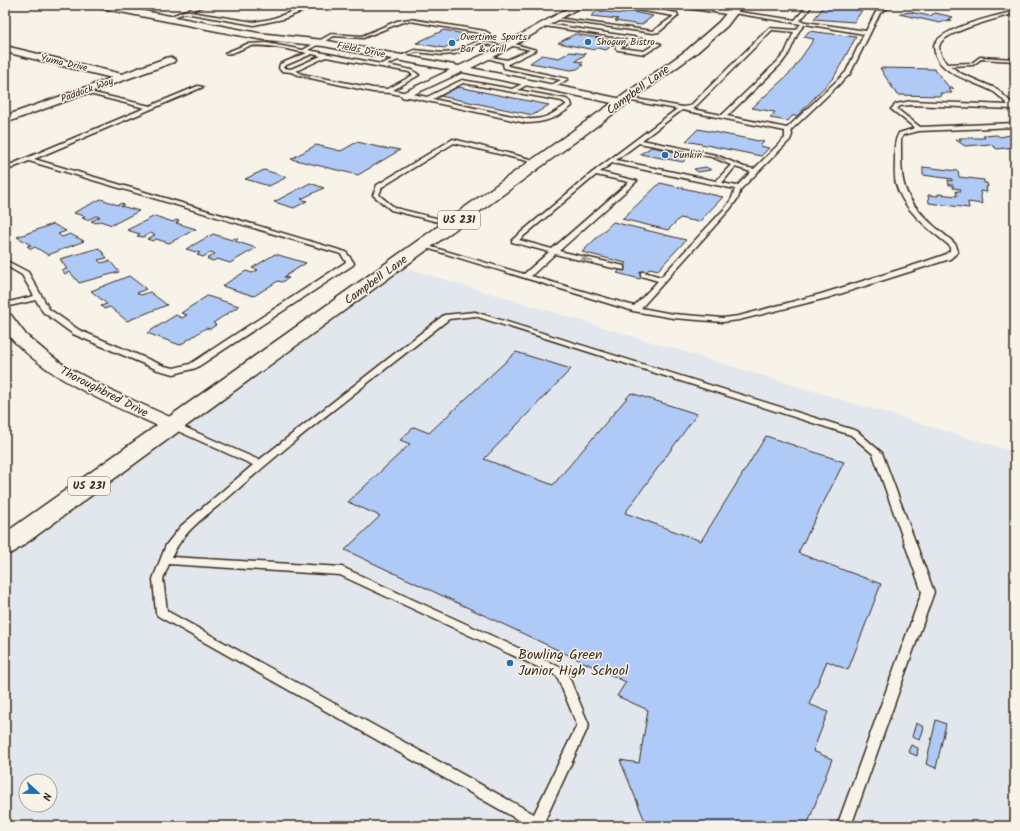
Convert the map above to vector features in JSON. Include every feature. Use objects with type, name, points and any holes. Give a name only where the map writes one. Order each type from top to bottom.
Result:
[{"type":"main road","name":"Campbell Lane","points":[[5,546],[454,224],[711,36],[736,8]]},
{"type":"street","name":"Fields Drive","points":[[100,5],[258,36],[318,42],[624,100]]},
{"type":"street","points":[[406,95],[508,46],[580,5]]},
{"type":"street","points":[[686,5],[736,8]]},
{"type":"street","name":"Yuma Drive","points":[[5,49],[123,77]]},
{"type":"street","name":"Paddock Way","points":[[5,120],[170,60]]},
{"type":"street","name":"Thoroughbred Drive","points":[[5,316],[19,338],[56,368],[84,384],[172,425]]},
{"type":"lane","points":[[168,18],[204,5]]},
{"type":"lane","points":[[185,12],[255,24],[316,5]]},
{"type":"lane","points":[[512,5],[537,8],[552,5]]},
{"type":"lane","points":[[556,19],[653,32],[657,31],[676,16],[676,14],[672,13],[631,6],[608,5]]},
{"type":"lane","points":[[796,22],[805,13],[810,5]]},
{"type":"lane","points":[[846,5],[883,9]]},
{"type":"lane","points":[[788,130],[848,73],[878,12],[890,5]]},
{"type":"lane","points":[[736,8],[796,22],[867,33]]},
{"type":"lane","points":[[1014,108],[996,90],[945,65],[940,58],[936,46],[937,42],[944,36],[960,29],[1015,12]]},
{"type":"lane","points":[[1009,14],[1015,15]]},
{"type":"lane","points":[[305,50],[333,35],[363,37],[399,22],[414,20],[488,34],[480,40],[480,42],[455,53],[442,54],[419,50],[399,57],[381,66]]},
{"type":"lane","points":[[723,117],[779,63],[804,23]]},
{"type":"lane","points":[[547,25],[633,38],[658,44],[645,53],[618,49],[617,47],[633,38]]},
{"type":"lane","points":[[621,268],[514,241],[595,173],[638,140],[681,108],[692,107],[771,29],[797,32]]},
{"type":"lane","points":[[480,42],[534,50],[508,62],[505,64],[506,67],[566,79],[551,87]]},
{"type":"lane","points":[[227,53],[242,47],[256,44],[277,45],[410,71],[418,75],[390,89],[391,91]]},
{"type":"lane","points":[[313,52],[282,66],[281,68],[301,75],[373,90],[391,91],[526,121],[546,121],[569,106],[569,103],[564,100],[441,79]]},
{"type":"lane","points":[[292,71],[293,69],[326,55]]},
{"type":"lane","points":[[486,57],[508,62]]},
{"type":"lane","points":[[945,65],[974,64],[980,58],[1015,60]]},
{"type":"lane","points":[[428,99],[462,82]]},
{"type":"lane","points":[[513,91],[528,82]]},
{"type":"lane","points":[[5,169],[200,87]]},
{"type":"lane","points":[[83,92],[150,108]]},
{"type":"lane","points":[[624,100],[681,108],[788,130]]},
{"type":"lane","points":[[919,129],[894,109],[898,105],[911,104],[1014,108]]},
{"type":"lane","points":[[423,246],[636,309],[698,319],[723,320],[739,318],[824,296],[924,265],[954,252],[953,245],[936,232],[921,216],[909,202],[899,185],[898,139],[901,134],[919,129],[1015,125]]},
{"type":"lane","points":[[636,309],[728,208],[735,198],[738,188],[788,139],[788,130]]},
{"type":"lane","points":[[638,140],[714,156],[734,165],[756,171]]},
{"type":"lane","points":[[454,224],[393,210],[376,194],[379,186],[454,141],[539,162]]},
{"type":"lane","points":[[5,262],[24,274],[46,310],[76,332],[161,368],[174,371],[192,366],[350,263],[344,253],[29,159]]},
{"type":"lane","points":[[612,161],[738,188]]},
{"type":"lane","points":[[717,184],[734,165]]},
{"type":"lane","points":[[526,276],[634,181],[595,173]]},
{"type":"lane","points":[[644,274],[662,280]]},
{"type":"lane","points":[[5,316],[38,297]]},
{"type":"lane","points":[[166,560],[342,572],[562,673],[583,725],[539,824],[162,614],[158,579],[170,548],[185,529],[260,464],[446,317],[475,314],[854,433],[877,453],[928,592],[844,826]]},
{"type":"lane","points":[[172,425],[260,464]]},
{"type":"shaded area","name":"Bowling Green Junior High School","points":[[397,265],[1015,452],[1015,826],[5,826],[5,545]]},
{"type":"building","points":[[825,5],[863,9],[854,22],[814,19]]},
{"type":"building","points":[[597,11],[624,14],[627,12],[633,12],[653,16],[641,25],[615,21],[618,19],[591,16]]},
{"type":"building","points":[[910,12],[930,16],[935,13],[953,17],[948,19],[952,20],[948,22],[945,21],[940,23],[899,14]]},
{"type":"building","points":[[444,30],[469,35],[444,48],[416,43]]},
{"type":"building","points":[[809,31],[856,37],[834,77],[797,116],[792,116],[788,121],[770,118],[775,112],[752,108],[792,71],[814,39],[804,37]]},
{"type":"building","name":"Shogun Bistro","points":[[575,34],[618,41],[606,50],[597,48],[595,50],[558,43]]},
{"type":"building","points":[[570,52],[586,54],[575,61],[583,62],[580,64],[583,65],[577,69],[571,70],[530,63],[542,55],[559,58]]},
{"type":"building","points":[[880,68],[934,69],[949,87],[954,89],[949,89],[952,93],[940,93],[942,96],[897,95]]},
{"type":"building","points":[[458,87],[549,105],[533,115],[440,96]]},
{"type":"building","points":[[698,129],[764,142],[760,146],[769,148],[761,156],[686,141]]},
{"type":"building","points":[[1015,134],[1015,147],[997,149],[990,144],[965,146],[956,140],[961,140],[959,138],[985,138],[983,136],[997,135],[1000,137]]},
{"type":"building","points":[[357,142],[388,149],[400,150],[358,175],[291,159],[316,145],[341,151]]},
{"type":"building","name":"Dunkin'","points":[[652,147],[690,155],[683,162],[640,154]]},
{"type":"building","points":[[706,167],[711,170],[698,172],[694,169]]},
{"type":"building","points":[[923,167],[958,171],[959,177],[984,180],[984,183],[987,183],[988,187],[986,187],[987,192],[980,191],[982,204],[968,202],[969,208],[929,203],[928,195],[938,196],[938,194],[957,196],[956,191],[961,191],[961,189],[953,188],[953,185],[949,185],[948,180],[952,181],[952,179],[923,175]]},
{"type":"building","points":[[264,170],[287,177],[269,186],[245,179]]},
{"type":"building","points":[[310,183],[324,188],[301,199],[307,201],[294,208],[274,202]]},
{"type":"building","points":[[660,183],[723,197],[699,222],[680,218],[668,230],[622,219]]},
{"type":"building","points":[[101,199],[118,205],[121,203],[124,204],[121,206],[139,211],[112,225],[100,221],[96,223],[91,221],[100,217],[96,216],[87,220],[82,218],[85,216],[73,213]]},
{"type":"building","points":[[155,216],[173,222],[176,220],[179,221],[176,223],[196,229],[169,243],[156,239],[153,241],[147,239],[155,235],[151,233],[143,237],[137,236],[140,234],[127,230]]},
{"type":"building","points":[[613,222],[686,240],[658,270],[650,268],[640,279],[617,273],[626,263],[582,252]]},
{"type":"building","points":[[53,224],[66,231],[58,234],[62,237],[70,234],[84,241],[48,255],[35,247],[31,249],[27,246],[31,245],[17,237]]},
{"type":"building","points":[[213,234],[232,240],[235,238],[238,239],[235,241],[256,248],[230,263],[217,259],[213,261],[207,259],[215,254],[211,252],[203,257],[197,255],[200,253],[186,249]]},
{"type":"building","points":[[99,248],[107,258],[98,260],[101,263],[110,261],[119,272],[79,283],[70,272],[65,274],[62,270],[67,269],[60,259]]},
{"type":"building","points":[[275,254],[306,263],[284,277],[289,278],[282,282],[278,281],[254,296],[222,286],[246,271],[252,273],[258,270],[252,268]]},
{"type":"building","points":[[129,276],[146,289],[137,293],[141,295],[150,292],[167,305],[127,321],[110,307],[104,309],[101,306],[107,304],[91,291]]},
{"type":"building","points":[[207,296],[239,306],[213,323],[216,325],[210,329],[206,328],[180,345],[147,333],[176,315],[182,318],[187,315],[181,313]]},
{"type":"building","points":[[516,352],[571,369],[484,459],[553,485],[631,393],[697,414],[625,513],[701,541],[766,436],[844,462],[798,553],[881,584],[848,670],[827,661],[809,704],[828,712],[813,751],[832,759],[807,826],[647,826],[620,760],[639,763],[648,710],[617,696],[626,682],[345,550],[380,516],[348,502],[410,444],[400,440],[414,427],[429,433]]},
{"type":"building","points":[[936,720],[946,724],[936,768],[926,764]]},
{"type":"building","points":[[916,723],[924,727],[920,740],[912,737]]},
{"type":"building","points":[[911,745],[918,748],[917,756],[908,752]]},
{"type":"place","name":"Shogun Bistro","points":[[588,42]]},
{"type":"place","name":"Overtime Sports Bar & Grill","points":[[452,43]]},
{"type":"place","name":"Dunkin'","points":[[665,155]]},
{"type":"place","name":"Bowling Green Junior High School","points":[[510,663]]}]
